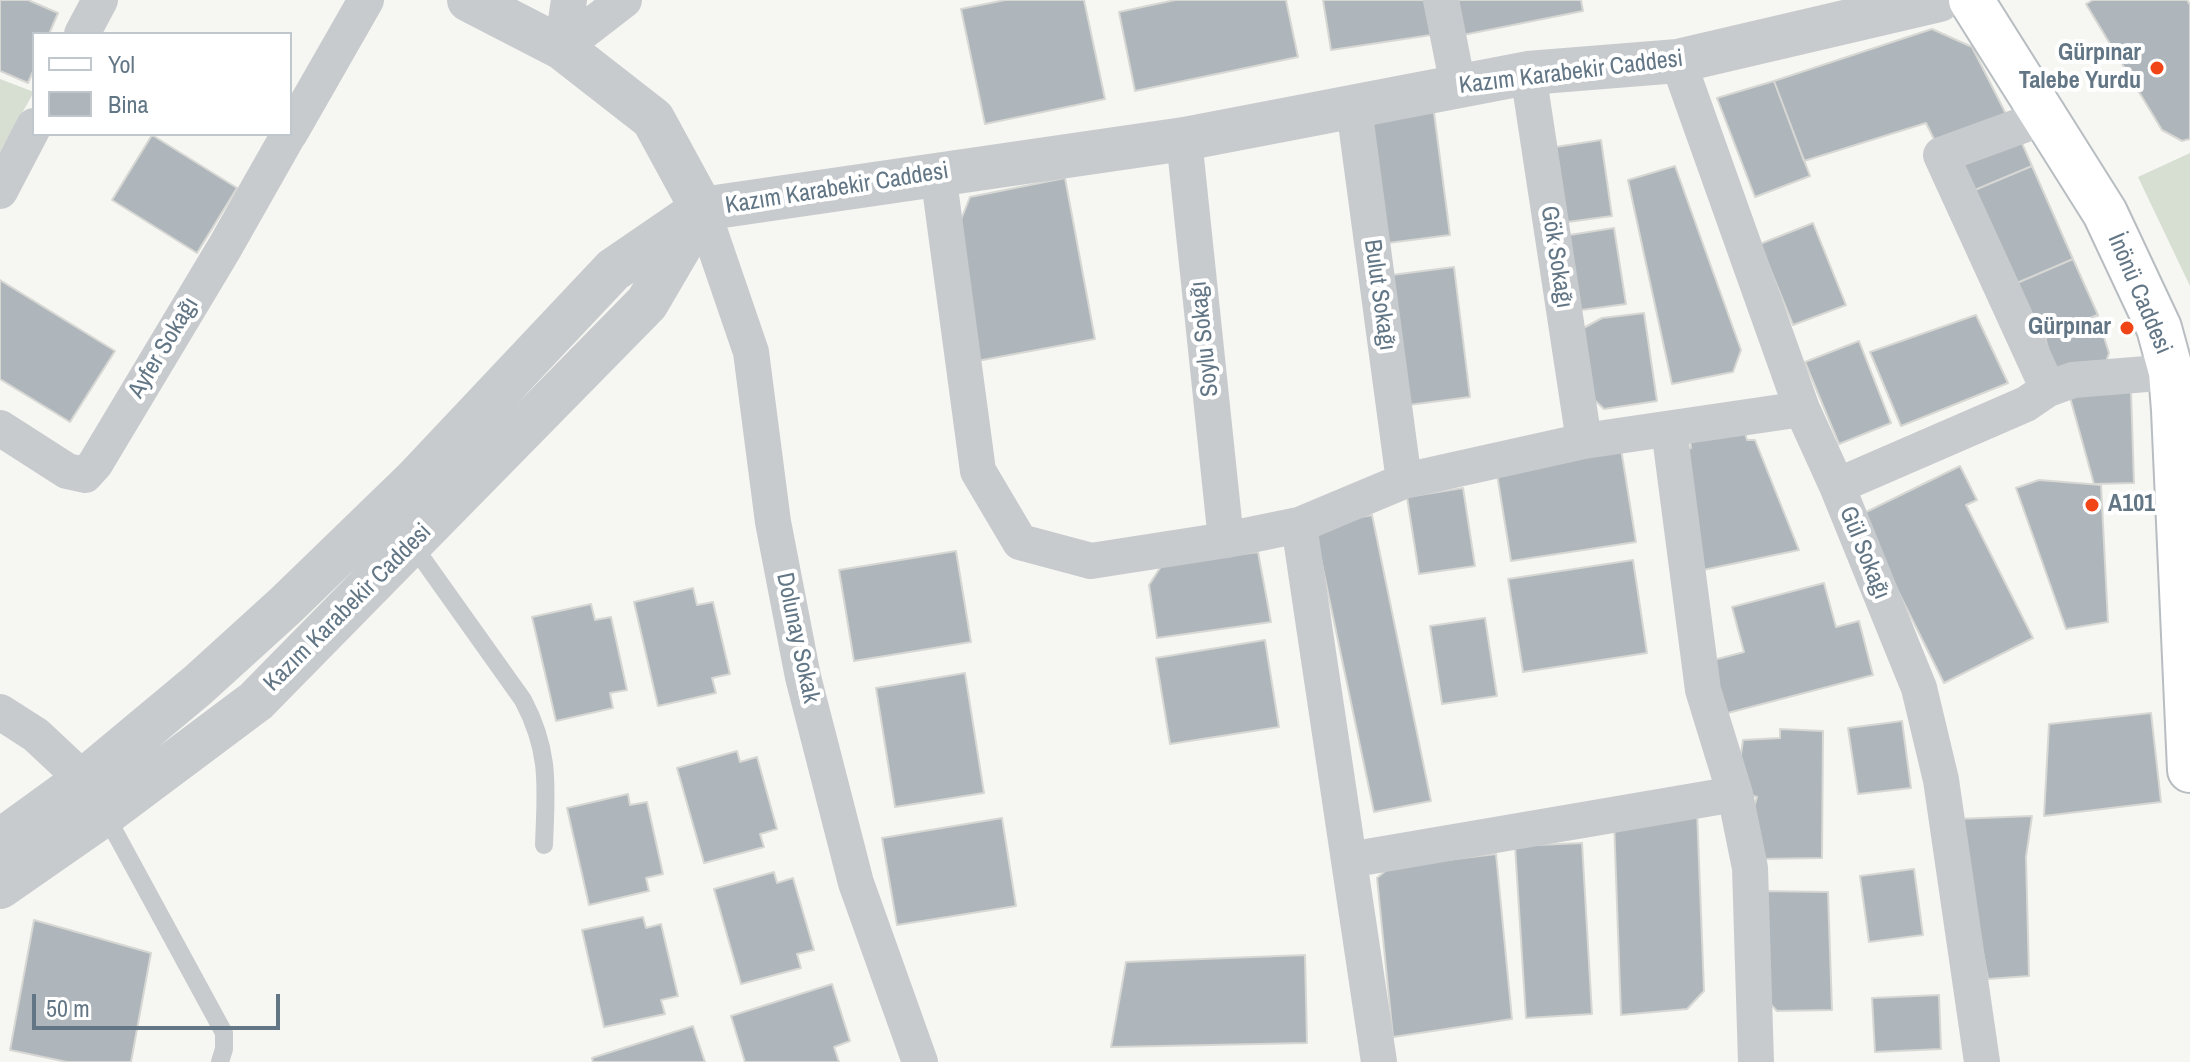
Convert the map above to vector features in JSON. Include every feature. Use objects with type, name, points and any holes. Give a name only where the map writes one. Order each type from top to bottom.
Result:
[{"type":"main road","name":"İnönü Caddesi","points":[[1971,0],[2105,213],[2159,328],[2178,401],[2190,770]]},
{"type":"street","points":[[83,32],[100,0]]},
{"type":"street","name":"Ayfer Sokağı","points":[[292,130],[366,0]]},
{"type":"street","points":[[0,841],[95,797],[198,685],[415,480],[613,270],[702,209],[653,119],[562,48],[469,0]]},
{"type":"street","points":[[562,48],[569,0]]},
{"type":"street","points":[[562,48],[624,0]]},
{"type":"street","points":[[1441,0],[1458,86]]},
{"type":"street","name":"Kazım Karabekir Caddesi","points":[[0,887],[95,797],[256,701],[647,303],[702,209],[1184,139],[1528,73],[1678,61],[1939,0]]},
{"type":"street","name":"Gül Sokağı","points":[[1678,61],[1802,409],[1837,486],[1919,688],[1941,780],[1982,1062]]},
{"type":"street","name":"Gök Sokağı","points":[[1528,73],[1584,441]]},
{"type":"street","name":"Bulut Sokağı","points":[[1354,108],[1404,481]]},
{"type":"street","points":[[2045,117],[1941,155],[2048,389]]},
{"type":"street","points":[[0,191],[32,130]]},
{"type":"street","name":"Ayfer Sokağı","points":[[0,428],[67,471],[85,475],[95,464],[217,261],[288,136]]},
{"type":"street","name":"Soylu Sokağı","points":[[1184,139],[1226,540]]},
{"type":"street","points":[[938,173],[978,471],[1020,542],[1091,561],[1226,540],[1299,525],[1404,481],[1584,441],[1802,409]]},
{"type":"street","name":"Dolunay Sokak","points":[[702,209],[751,352],[773,522],[803,677],[856,883],[920,1062]]},
{"type":"street","points":[[1837,486],[2026,404],[2048,389],[2073,380],[2178,401]]},
{"type":"street","points":[[1669,429],[1703,690],[1735,794],[1750,868],[1756,1062]]},
{"type":"street","points":[[1299,525],[1379,1062]]},
{"type":"street","points":[[0,712],[36,735],[95,797]]},
{"type":"street","points":[[1349,860],[1735,794]]},
{"type":"lane","points":[[412,544],[523,700],[532,718],[542,746],[547,776],[544,845]]},
{"type":"lane","points":[[95,797],[224,1033],[220,1062]]},
{"type":"shaded area","points":[[0,79],[32,91],[32,96],[0,152]]},
{"type":"shaded area","points":[[2190,153],[2190,286],[2138,177]]},
{"type":"building","points":[[0,0],[28,0],[58,13],[50,32],[32,32],[32,74],[28,83],[0,71]]},
{"type":"building","points":[[1005,0],[1084,0],[1105,99],[985,124],[961,9]]},
{"type":"building","points":[[1175,0],[1286,0],[1298,57],[1135,91],[1119,12]]},
{"type":"building","points":[[1323,0],[1425,0],[1431,35],[1331,50]]},
{"type":"building","points":[[1451,0],[1581,0],[1583,11],[1458,36]]},
{"type":"building","name":"Gürpınar Talebe Yurdu","points":[[2093,0],[2187,0],[2190,5],[2190,139],[2182,141],[2162,130],[2086,4]]},
{"type":"building","points":[[1932,29],[1972,47],[2009,120],[1937,145],[1926,123],[1804,161],[1774,81]]},
{"type":"building","points":[[1774,81],[1810,176],[1755,197],[1717,98]]},
{"type":"building","points":[[1433,105],[1450,235],[1380,244],[1364,113]]},
{"type":"building","points":[[2018,134],[2032,166],[1970,192],[1957,160]]},
{"type":"building","points":[[151,136],[237,188],[197,253],[112,200]]},
{"type":"building","points":[[1601,140],[1612,216],[1560,223],[1549,148]]},
{"type":"building","points":[[1675,166],[1741,350],[1733,372],[1672,384],[1628,180]]},
{"type":"building","points":[[2032,166],[2073,259],[2010,286],[1970,192]]},
{"type":"building","points":[[1065,178],[1095,339],[972,362],[960,222],[970,197]]},
{"type":"building","points":[[1813,223],[1846,305],[1793,325],[1760,244]]},
{"type":"building","points":[[1614,228],[1626,304],[1574,311],[1563,236]]},
{"type":"building","points":[[2073,259],[2098,315],[2034,343],[2010,286]]},
{"type":"building","points":[[1454,267],[1470,397],[1401,406],[1384,276]]},
{"type":"building","points":[[0,280],[115,351],[70,422],[0,379]]},
{"type":"building","points":[[1644,313],[1657,401],[1604,409],[1586,392],[1580,330],[1602,318]]},
{"type":"building","points":[[1976,315],[2008,383],[1901,426],[1870,352]]},
{"type":"building","points":[[2097,315],[2109,353],[2105,365],[2064,374],[2053,365],[2045,338]]},
{"type":"building","points":[[1859,341],[1891,423],[1839,444],[1805,362]]},
{"type":"building","points":[[2068,390],[2131,391],[2134,483],[2094,484]]},
{"type":"building","points":[[1743,425],[1747,440],[1755,440],[1799,550],[1693,572],[1684,451],[1691,448],[1690,439]]},
{"type":"building","points":[[1621,449],[1636,542],[1511,561],[1496,468]]},
{"type":"building","points":[[1960,466],[1977,500],[1966,505],[2033,638],[1944,683],[1860,515]]},
{"type":"building","points":[[2039,480],[2101,485],[2108,622],[2066,629],[2016,488]]},
{"type":"building","points":[[1463,488],[1475,566],[1419,574],[1407,497]]},
{"type":"building","points":[[1372,515],[1431,801],[1374,812],[1314,526]]},
{"type":"building","points":[[956,551],[971,642],[854,661],[839,570]]},
{"type":"building","points":[[1258,552],[1271,622],[1157,638],[1149,585],[1162,565]]},
{"type":"building","points":[[1633,560],[1647,653],[1523,672],[1508,579]]},
{"type":"building","points":[[1824,583],[1836,627],[1859,621],[1873,675],[1720,715],[1706,662],[1744,652],[1732,607]]},
{"type":"building","points":[[693,588],[697,605],[713,602],[730,674],[712,678],[716,693],[658,706],[634,602]]},
{"type":"building","points":[[591,604],[595,620],[611,617],[627,690],[610,693],[613,708],[556,721],[532,617]]},
{"type":"building","points":[[1485,618],[1497,696],[1442,704],[1430,626]]},
{"type":"building","points":[[1265,640],[1279,727],[1170,744],[1156,658]]},
{"type":"building","points":[[965,673],[984,793],[895,807],[876,688]]},
{"type":"building","points":[[2151,713],[2161,802],[2044,816],[2049,724]]},
{"type":"building","points":[[1902,721],[1911,788],[1858,794],[1848,728]]},
{"type":"building","points":[[1780,729],[1823,731],[1822,858],[1759,859],[1751,817],[1757,797],[1743,793],[1738,776],[1743,740],[1780,738]]},
{"type":"building","points":[[737,751],[740,762],[757,757],[777,829],[760,834],[764,847],[704,863],[677,768]]},
{"type":"building","points":[[628,794],[630,805],[647,802],[663,874],[646,878],[649,891],[589,905],[567,808]]},
{"type":"building","points":[[1697,810],[1704,991],[1687,1009],[1621,1015],[1614,821]]},
{"type":"building","points":[[2032,816],[2026,857],[2029,976],[1988,979],[1957,819]]},
{"type":"building","points":[[1002,818],[1016,906],[897,925],[882,838]]},
{"type":"building","points":[[1582,843],[1592,1014],[1526,1018],[1515,846]]},
{"type":"building","points":[[1496,854],[1512,1019],[1393,1037],[1377,878],[1390,867]]},
{"type":"building","points":[[1914,869],[1923,935],[1869,942],[1860,876]]},
{"type":"building","points":[[774,872],[777,883],[793,878],[814,950],[797,954],[801,968],[741,984],[714,889]]},
{"type":"building","points":[[1762,891],[1828,892],[1832,1010],[1777,1011],[1760,993]]},
{"type":"building","points":[[643,917],[646,928],[661,924],[678,996],[661,1000],[665,1014],[604,1027],[582,930]]},
{"type":"building","points":[[34,920],[151,953],[131,1062],[67,1062],[10,1050]]},
{"type":"building","points":[[1305,955],[1307,1043],[1111,1047],[1126,962]]},
{"type":"building","points":[[832,984],[850,1041],[834,1047],[839,1062],[745,1062],[731,1016]]},
{"type":"building","points":[[1939,995],[1941,1049],[1875,1052],[1872,998]]},
{"type":"building","points":[[693,1026],[705,1062],[593,1062],[592,1058]]},
{"type":"place","name":"Gürpınar Talebe Yurdu","points":[[2157,68]]},
{"type":"place","name":"Gürpınar","points":[[2127,328]]},
{"type":"place","name":"A101","points":[[2092,505]]}]
